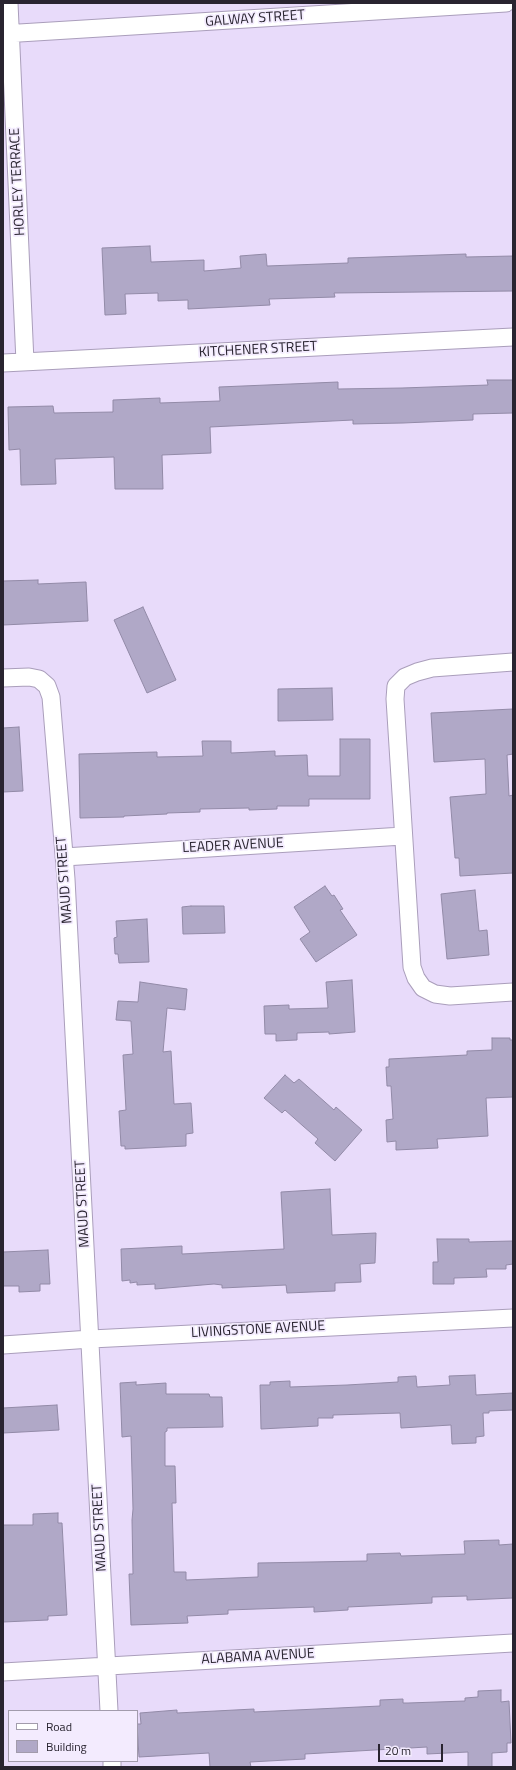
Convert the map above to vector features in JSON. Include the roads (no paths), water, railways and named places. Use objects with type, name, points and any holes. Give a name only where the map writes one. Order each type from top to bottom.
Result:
[{"type":"street","name":"HORLEY TERRACE","points":[[9,3],[7,34],[26,362]]},
{"type":"street","name":"GALWAY STREET","points":[[7,34],[506,3]]},
{"type":"street","name":"KITCHENER STREET","points":[[3,363],[513,337]]},
{"type":"street","points":[[513,662],[432,668],[405,677],[396,686],[394,699],[412,967],[416,978],[423,988],[436,994],[450,996],[513,992]]},
{"type":"street","name":"MAUD STREET","points":[[3,678],[29,677],[39,679],[47,686],[51,697],[64,856],[91,1338],[109,1710]]},
{"type":"street","name":"LEADER AVENUE","points":[[64,856],[403,836]]},
{"type":"street","name":"LIVINGSTONE AVENUE","points":[[3,1344],[91,1338],[513,1318]]},
{"type":"street","name":"ALABAMA AVENUE","points":[[3,1672],[513,1643]]}]
